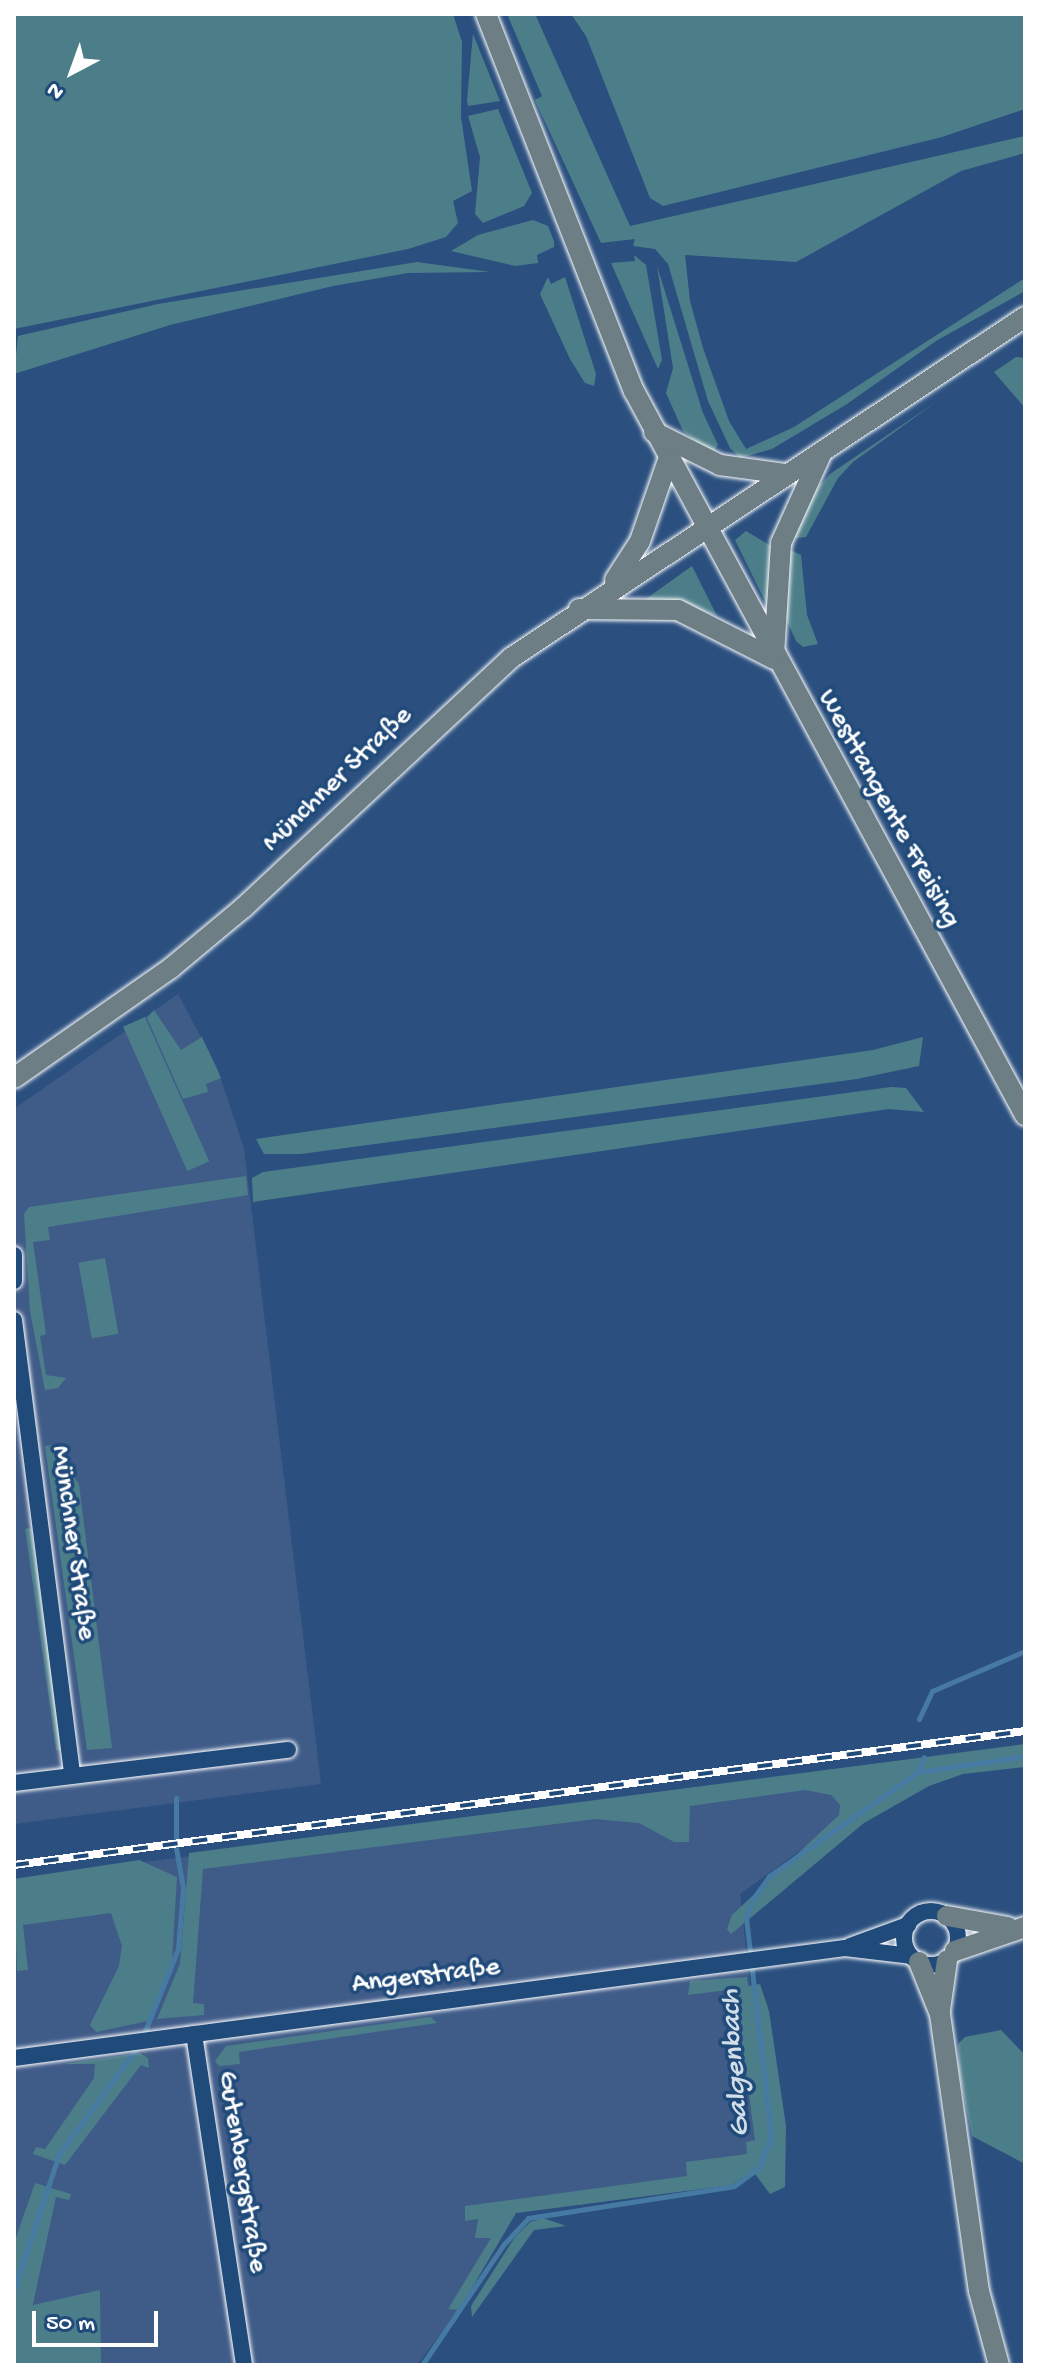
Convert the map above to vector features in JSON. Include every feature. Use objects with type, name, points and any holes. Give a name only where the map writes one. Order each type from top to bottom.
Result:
[{"type":"main road","name":"Westtangente Freising","points":[[486,14],[621,360],[654,432],[774,659],[1025,1115]]},
{"type":"main road","name":"Münchner Straße","points":[[14,1078],[171,968],[294,863],[442,718],[579,609],[1025,317]]},
{"type":"main road","points":[[654,432],[720,465],[786,474]]},
{"type":"main road","points":[[579,609],[678,610],[774,659],[781,543],[824,449]]},
{"type":"main road","points":[[611,587],[640,541],[668,460]]},
{"type":"main road","points":[[947,1916],[968,1924],[1020,1927]]},
{"type":"main road","points":[[940,2014],[951,1955],[1020,1927]]},
{"type":"main road","points":[[915,1959],[940,2014],[979,2291],[999,2365]]},
{"type":"street","points":[[14,1255],[14,1281]]},
{"type":"street","name":"Münchner Straße","points":[[14,1320],[72,1774]]},
{"type":"street","points":[[14,1783],[288,1750]]},
{"type":"street","points":[[925,1912],[947,1916],[958,1936],[951,1955],[915,1959],[905,1941],[908,1925],[925,1912]]},
{"type":"street","name":"Angerstraße","points":[[14,2058],[129,2040],[845,1948],[908,1925]]},
{"type":"street","name":"Angerstraße","points":[[845,1948],[915,1959]]},
{"type":"street","name":"Gutenbergstraße","points":[[194,2034],[244,2365]]},
{"type":"shaded area","points":[[178,994],[217,1067],[244,1148],[321,1784],[14,1824],[14,1109]]},
{"type":"shaded area","points":[[898,1764],[899,1779],[740,1894],[767,2140],[732,2185],[516,2213],[459,2310],[417,2365],[101,2365],[99,2327],[33,2306],[56,2196],[35,2184],[14,2243],[14,1879]]},
{"type":"green space","points":[[14,14],[453,14],[462,42],[461,117],[472,191],[453,201],[458,223],[446,237],[408,249],[14,329]]},
{"type":"green space","points":[[507,14],[535,14],[630,226],[1025,136],[1025,153],[961,171],[796,262],[685,255],[690,301],[703,348],[729,421],[746,449],[794,427],[1025,278],[1025,291],[936,341],[847,404],[772,449],[740,458],[730,448],[708,401],[668,264],[655,249],[633,246],[635,239],[601,243],[535,100],[542,96]]},
{"type":"green space","points":[[571,14],[1025,14],[1025,109],[942,137],[663,206],[650,198],[586,36]]},
{"type":"green space","points":[[473,34],[500,101],[468,106]]},
{"type":"green space","points":[[498,109],[532,193],[524,206],[483,223],[475,214],[480,157],[468,116]]},
{"type":"green space","points":[[533,220],[548,226],[554,241],[554,247],[537,255],[538,263],[515,266],[451,251],[478,235]]},
{"type":"green space","points":[[634,255],[646,265],[662,360],[658,369],[611,263],[635,261]]},
{"type":"green space","points":[[417,262],[490,272],[408,273],[333,286],[170,325],[14,374],[18,336],[158,304]]},
{"type":"green space","points":[[657,266],[703,413],[718,445],[712,454],[683,431],[666,393],[673,368]]},
{"type":"green space","points":[[548,277],[551,284],[565,277],[596,374],[594,386],[585,383],[570,359],[540,294]]},
{"type":"green space","points":[[1016,357],[1025,358],[1025,408],[994,372]]},
{"type":"green space","points":[[936,402],[853,462],[838,478],[806,537],[790,539],[809,497],[830,474]]},
{"type":"green space","points":[[746,531],[771,546],[769,609],[735,540]]},
{"type":"green space","points":[[790,550],[801,555],[807,615],[818,644],[803,647],[796,641],[787,621],[783,598]]},
{"type":"green space","points":[[692,566],[717,616],[683,603],[643,601]]},
{"type":"green space","points":[[154,1010],[181,1050],[202,1037],[221,1078],[206,1084],[208,1092],[183,1099],[147,1018]]},
{"type":"green space","points":[[145,1017],[209,1161],[187,1171],[123,1027]]},
{"type":"green space","points":[[923,1037],[919,1066],[857,1079],[301,1154],[264,1154],[256,1139],[873,1050]]},
{"type":"green space","points":[[891,1087],[906,1088],[924,1112],[889,1109],[253,1202],[252,1178],[263,1172]]},
{"type":"green space","points":[[246,1176],[248,1195],[48,1227],[50,1240],[33,1242],[46,1334],[40,1336],[46,1375],[66,1378],[58,1388],[45,1390],[30,1311],[24,1214],[29,1207]]},
{"type":"green space","points":[[105,1258],[118,1334],[92,1339],[78,1263]]},
{"type":"green space","points":[[57,1444],[63,1477],[74,1477],[79,1484],[112,1748],[87,1750],[45,1446]]},
{"type":"green space","points":[[31,1528],[62,1750],[56,1751],[25,1529]]},
{"type":"green space","points":[[1025,1744],[1025,1767],[963,1774],[929,1786],[864,1823],[731,1934],[727,1929],[732,1915],[839,1815],[840,1805],[831,1795],[805,1790],[690,1806],[689,1842],[674,1842],[639,1823],[595,1819],[203,1869],[193,2003],[204,2004],[204,2015],[157,2019],[180,1964],[189,1853]]},
{"type":"green space","points":[[139,1860],[177,1877],[172,1961],[148,2021],[96,2032],[90,2025],[119,1966],[122,1946],[111,1913],[23,1925],[28,1970],[17,1971],[14,1879]]},
{"type":"green space","points":[[747,1977],[748,1986],[760,1984],[769,2011],[786,2126],[785,2187],[770,2194],[753,2171],[732,2185],[516,2213],[459,2310],[448,2309],[491,2238],[475,2238],[478,2219],[465,2221],[465,2206],[687,2176],[686,2162],[747,2154],[746,2142],[755,2140],[735,1989],[688,1995],[690,1981]]},
{"type":"green space","points":[[431,2017],[437,2023],[239,2052],[240,2064],[219,2066],[215,2061],[226,2046]]},
{"type":"green space","points":[[1001,2030],[1025,2055],[1025,2164],[972,2136],[959,2071],[958,2044],[965,2037]]},
{"type":"green space","points":[[140,2053],[148,2058],[149,2068],[141,2065],[65,2165],[33,2154],[36,2147],[45,2149],[94,2078],[95,2064],[64,2064]]},
{"type":"green space","points":[[35,2183],[71,2194],[69,2200],[56,2197],[33,2305],[100,2290],[101,2365],[14,2365],[14,2243]]},
{"type":"green space","points":[[543,2218],[566,2226],[534,2230],[472,2317],[471,2306],[515,2237],[530,2222]]},
{"type":"waterway","points":[[919,1719],[932,1691],[1025,1651]]},
{"type":"waterway","name":"Galgenbach","points":[[422,2365],[504,2244],[528,2218],[734,2186],[759,2168],[771,2137],[746,1919],[753,1899],[769,1876],[918,1772],[1025,1756]]},
{"type":"waterway","points":[[918,1771],[924,1757]]},
{"type":"waterway","points":[[143,2036],[178,1949],[183,1888],[176,1848],[176,1798]]},
{"type":"waterway","points":[[14,2290],[59,2154],[139,2045]]},
{"type":"railway","points":[[14,1865],[1025,1731]]}]
